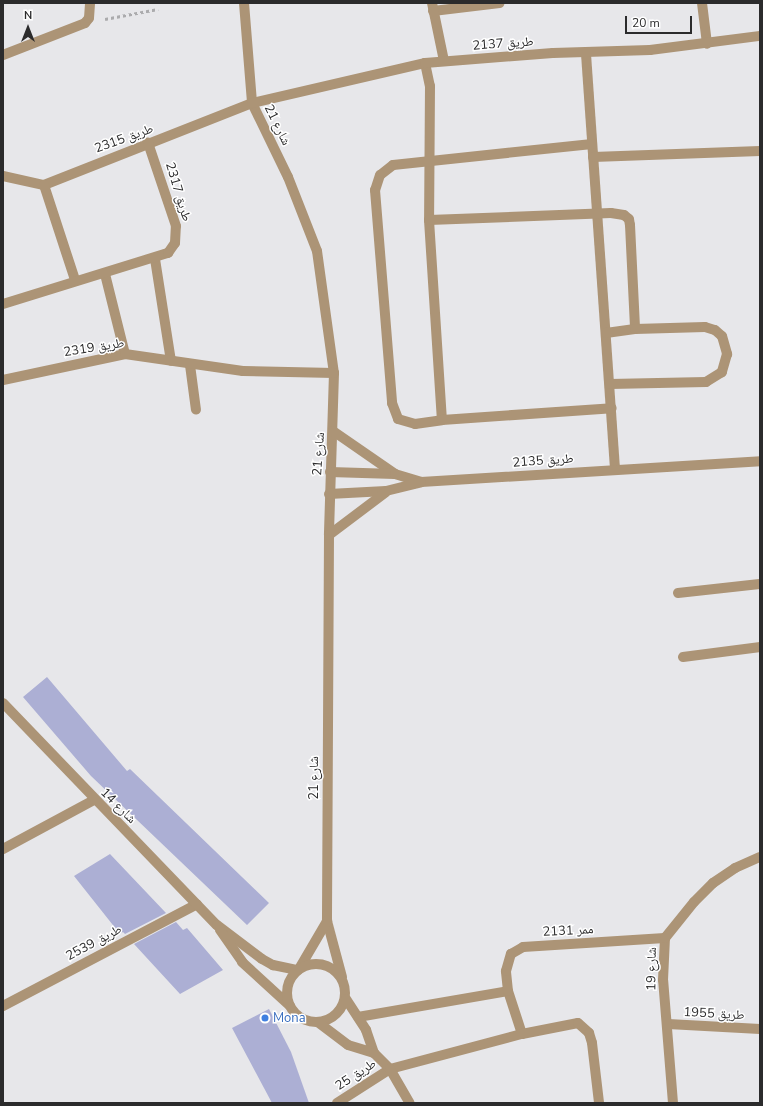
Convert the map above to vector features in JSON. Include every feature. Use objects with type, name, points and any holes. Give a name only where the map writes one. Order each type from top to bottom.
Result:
[{"type":"street","points":[[3,55],[85,23],[89,18],[90,3]]},
{"type":"street","name":"شارع 21","points":[[244,3],[252,103],[288,177],[317,252],[334,373],[333,431],[329,494],[327,921],[342,977]]},
{"type":"street","points":[[444,61],[432,7],[500,3]]},
{"type":"street","points":[[702,3],[707,44]]},
{"type":"street","name":"طريق 2137","points":[[252,103],[425,63],[553,53],[586,54],[707,44],[760,36]]},
{"type":"street","points":[[586,54],[612,408],[615,469]]},
{"type":"street","points":[[425,63],[430,86],[429,220],[442,420]]},
{"type":"street","name":"طريق 2315","points":[[44,185],[252,103]]},
{"type":"street","name":"طريق 2317","points":[[3,304],[75,280],[105,274],[168,253],[175,243],[176,226],[148,143]]},
{"type":"street","points":[[592,144],[393,165],[385,169],[376,182],[375,190],[394,415],[409,424],[442,420],[612,408]]},
{"type":"street","points":[[593,157],[760,151]]},
{"type":"street","points":[[3,176],[44,185],[75,280]]},
{"type":"street","points":[[429,220],[618,214],[629,220],[635,329]]},
{"type":"street","points":[[155,258],[171,361]]},
{"type":"street","points":[[105,274],[125,354]]},
{"type":"street","points":[[606,333],[635,329],[705,327],[715,330],[726,345],[726,363],[722,372],[706,382],[610,384]]},
{"type":"street","name":"طريق 2319","points":[[3,380],[125,354],[190,365],[243,371],[334,373]]},
{"type":"street","points":[[190,365],[196,410]]},
{"type":"street","points":[[333,431],[395,474]]},
{"type":"street","name":"طريق 2135","points":[[330,472],[395,474],[421,482],[760,460]]},
{"type":"street","points":[[329,494],[386,491],[421,482]]},
{"type":"street","points":[[329,535],[386,491]]},
{"type":"street","points":[[678,592],[760,584]]},
{"type":"street","points":[[683,656],[760,647]]},
{"type":"street","name":"شارع 14","points":[[3,703],[94,800],[217,925],[262,959],[273,965],[298,970]]},
{"type":"street","points":[[3,849],[94,800]]},
{"type":"street","name":"شارع 19","points":[[673,1103],[668,1024],[663,980],[666,938],[694,902],[713,883],[735,868],[760,857]]},
{"type":"street","name":"طريق 2539","points":[[3,1006],[197,904]]},
{"type":"street","name":"شارع 21","points":[[298,970],[327,921]]},
{"type":"street","name":"شارع 14","points":[[217,925],[242,962],[290,1007]]},
{"type":"street","name":"ممر 2131","points":[[522,1034],[508,991],[506,971],[511,954],[523,947],[666,938]]},
{"type":"street","points":[[318,963],[327,965],[342,977],[346,988],[346,999],[339,1012],[327,1021],[319,1022],[302,1019],[290,1007],[287,991],[292,976],[298,970],[318,963]]},
{"type":"street","points":[[358,1017],[508,991]]},
{"type":"street","points":[[346,999],[366,1030],[374,1053],[390,1069],[410,1103]]},
{"type":"street","points":[[319,1022],[348,1045],[374,1053]]},
{"type":"street","points":[[390,1069],[571,1022],[584,1027],[592,1043],[599,1103]]},
{"type":"street","name":"طريق 1955","points":[[668,1024],[760,1029]]},
{"type":"street","name":"طريق 25","points":[[337,1103],[390,1069]]},
{"type":"path","points":[[85,23],[158,9]]},
{"type":"building","points":[[47,677],[127,771],[130,769],[269,903],[247,925],[91,776],[23,697]]},
{"type":"building","points":[[110,854],[166,913],[125,934],[123,932],[120,934],[74,876]]},
{"type":"building","points":[[176,922],[183,930],[187,928],[223,970],[180,994],[134,944]]},
{"type":"building","points":[[269,1009],[291,1052],[309,1103],[272,1103],[232,1028]]},
{"type":"place","name":"Mona","points":[[265,1018]]}]
